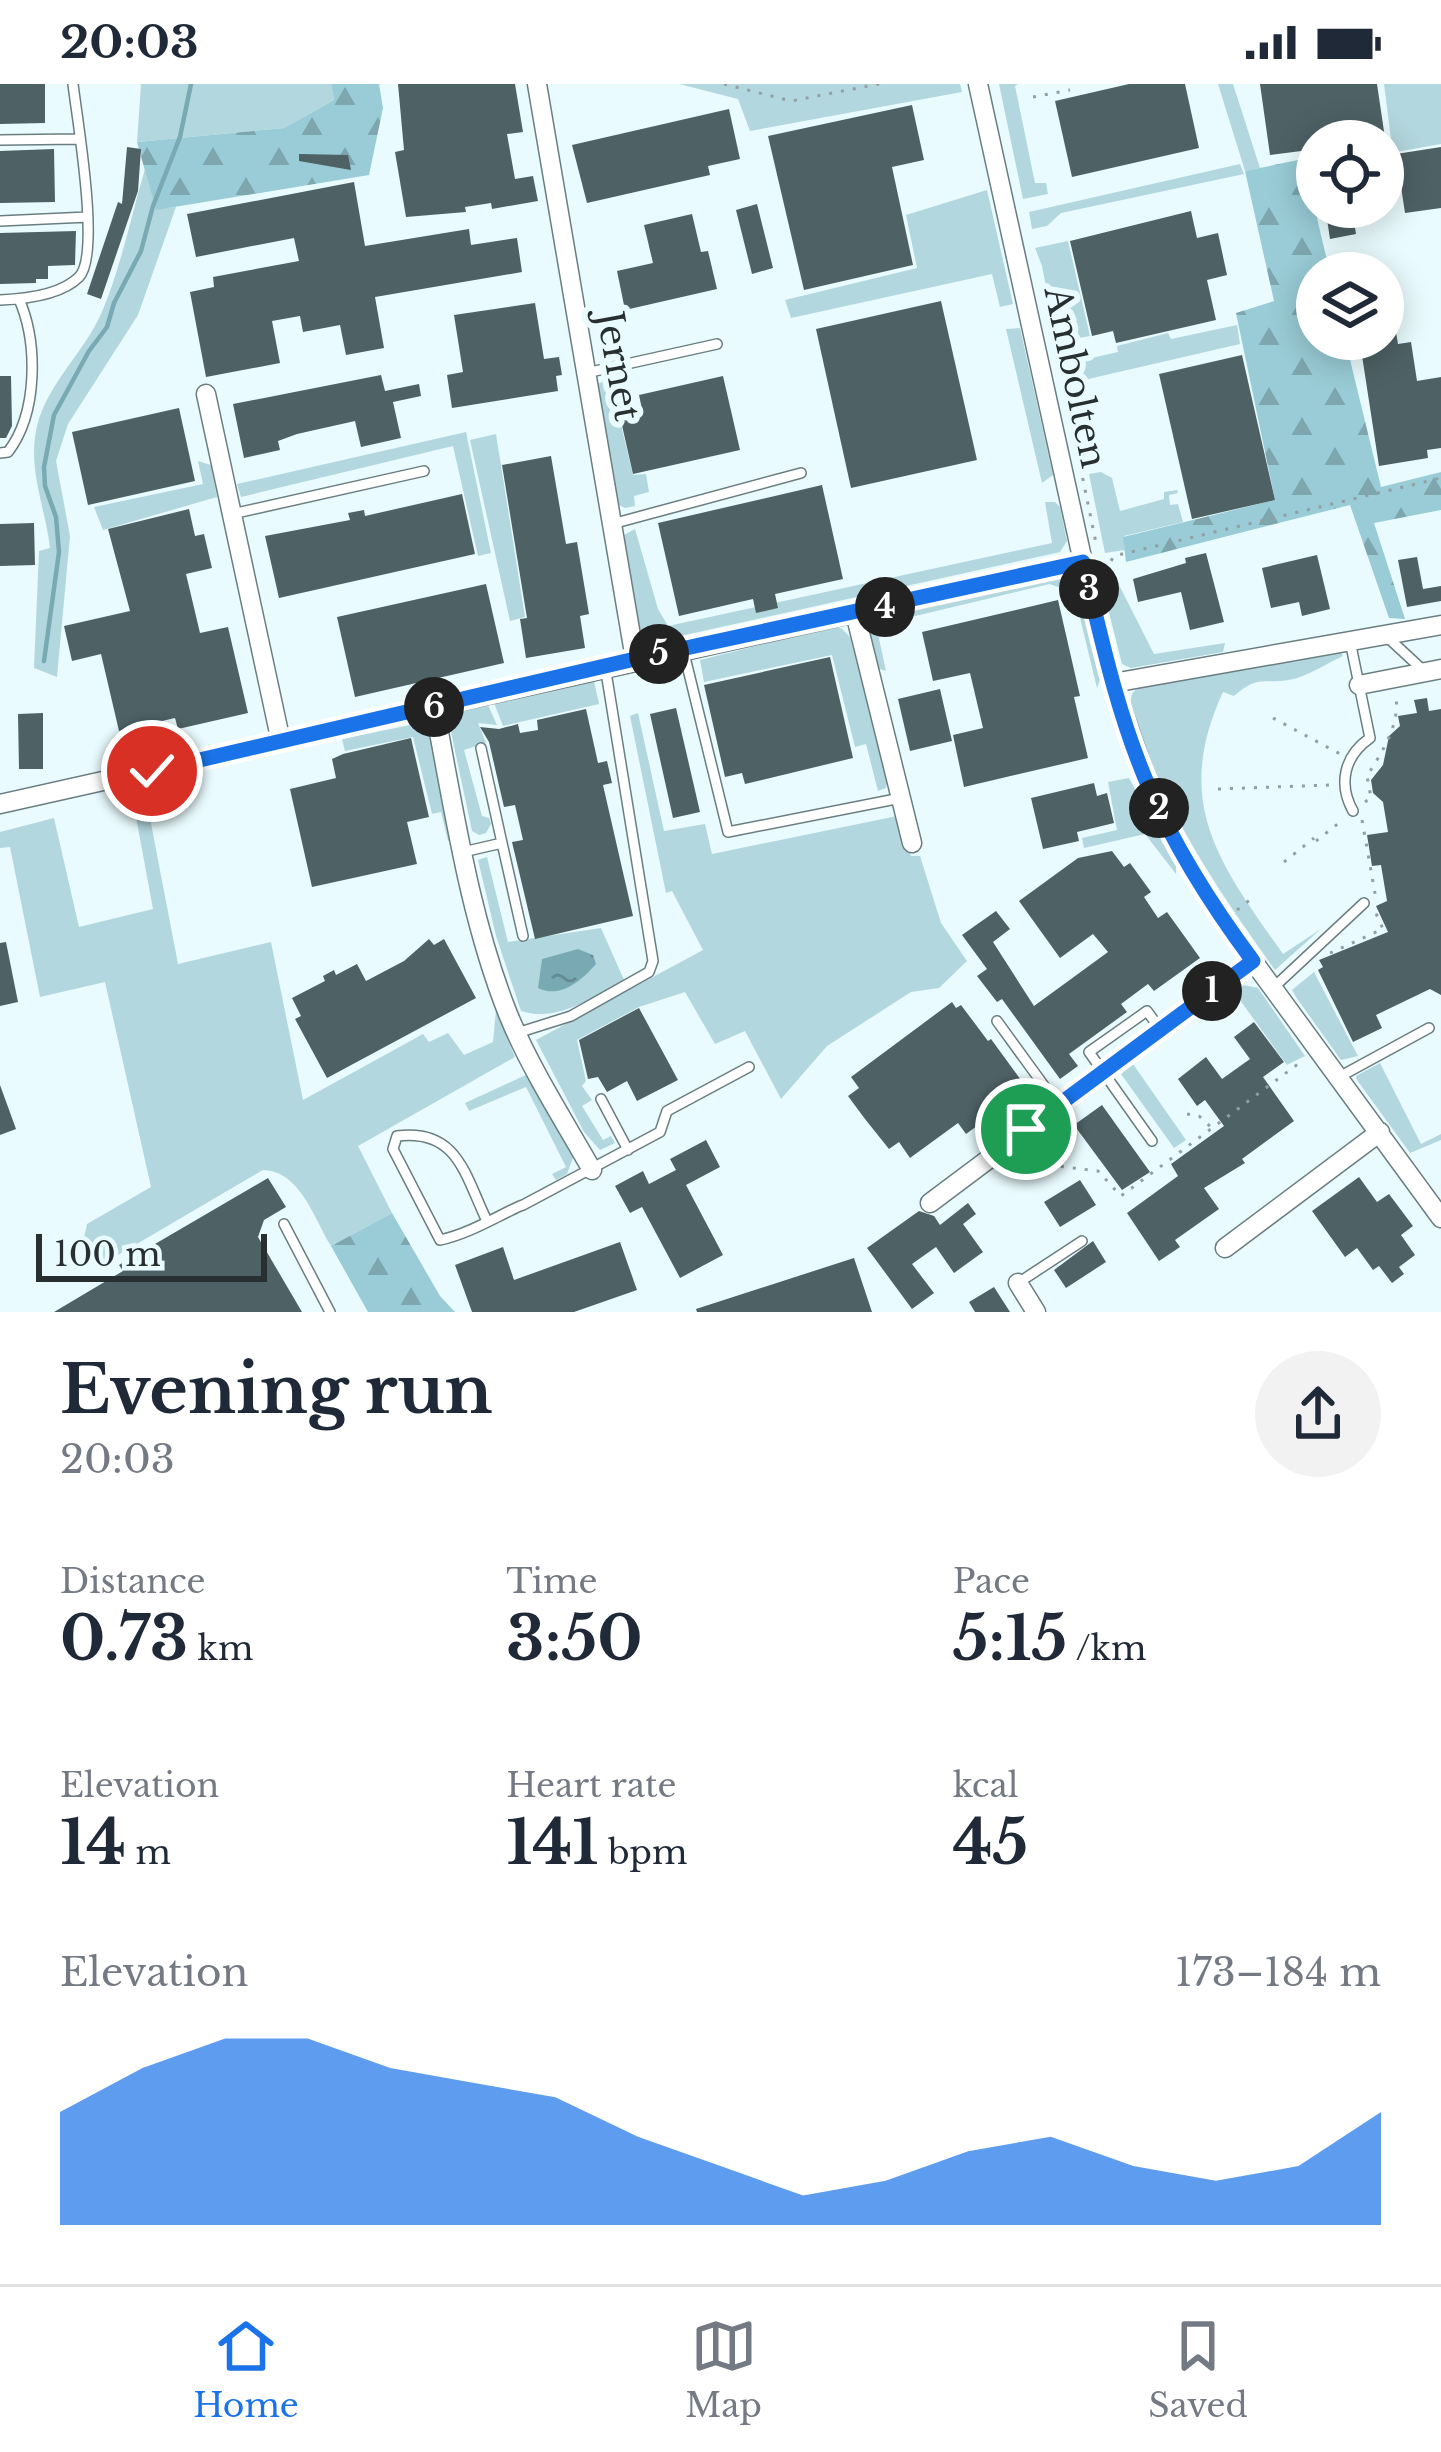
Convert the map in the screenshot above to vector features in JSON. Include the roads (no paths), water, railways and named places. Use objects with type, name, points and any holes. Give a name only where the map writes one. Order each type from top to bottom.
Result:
[{"type":"street","name":"Jernet","points":[[537,84],[635,659]]},
{"type":"street","name":"Ambolten","points":[[978,84],[1083,562],[1113,683],[1148,785],[1185,860],[1223,920],[1441,1217]]},
{"type":"street","points":[[206,394],[281,742]]},
{"type":"street","points":[[0,804],[1083,562]]},
{"type":"street","points":[[855,614],[912,843]]},
{"type":"street","points":[[1113,683],[1441,625]]},
{"type":"street","points":[[1359,685],[1433,670]]},
{"type":"street","points":[[434,706],[490,963],[518,1033],[592,1170]]},
{"type":"street","points":[[931,1203],[1253,961]]},
{"type":"street","points":[[1225,1248],[1380,1132]]},
{"type":"street","points":[[1018,1282],[1036,1312]]},
{"type":"lane","points":[[0,300],[59,290],[82,275],[89,253],[88,217],[73,84]]},
{"type":"lane","points":[[0,140],[79,139]]},
{"type":"lane","points":[[0,221],[88,217]]},
{"type":"lane","points":[[0,453],[8,452],[22,434],[30,383],[30,325],[19,299]]},
{"type":"lane","points":[[586,373],[717,344]]},
{"type":"lane","points":[[232,514],[424,471]]},
{"type":"lane","points":[[612,524],[801,472]]},
{"type":"lane","points":[[1385,635],[1433,670]]},
{"type":"lane","points":[[1350,641],[1370,738],[1349,759],[1344,784],[1354,812]]},
{"type":"lane","points":[[683,649],[728,832],[901,798]]},
{"type":"lane","points":[[518,1033],[571,1016],[649,972],[653,961],[605,666]]},
{"type":"lane","points":[[481,748],[523,936]]},
{"type":"lane","points":[[463,852],[502,843]]},
{"type":"lane","points":[[1273,988],[1364,903]]},
{"type":"lane","points":[[997,1021],[1058,1105]]},
{"type":"lane","points":[[1339,1077],[1429,1028]]},
{"type":"lane","points":[[487,1221],[450,1146],[432,1136],[398,1136],[392,1149],[440,1240],[487,1221],[592,1170],[661,1132],[667,1111],[749,1066]]},
{"type":"lane","points":[[1103,1071],[1152,1141]]},
{"type":"lane","points":[[601,1100],[625,1152]]},
{"type":"lane","points":[[284,1224],[330,1312]]},
{"type":"lane","points":[[1018,1282],[1082,1241]]},
{"type":"water","points":[[578,949],[593,955],[596,964],[562,990],[538,988],[542,959]]},
{"type":"waterway","points":[[44,661],[59,552],[44,467],[54,415],[107,327],[141,251],[180,137],[191,84]]}]
